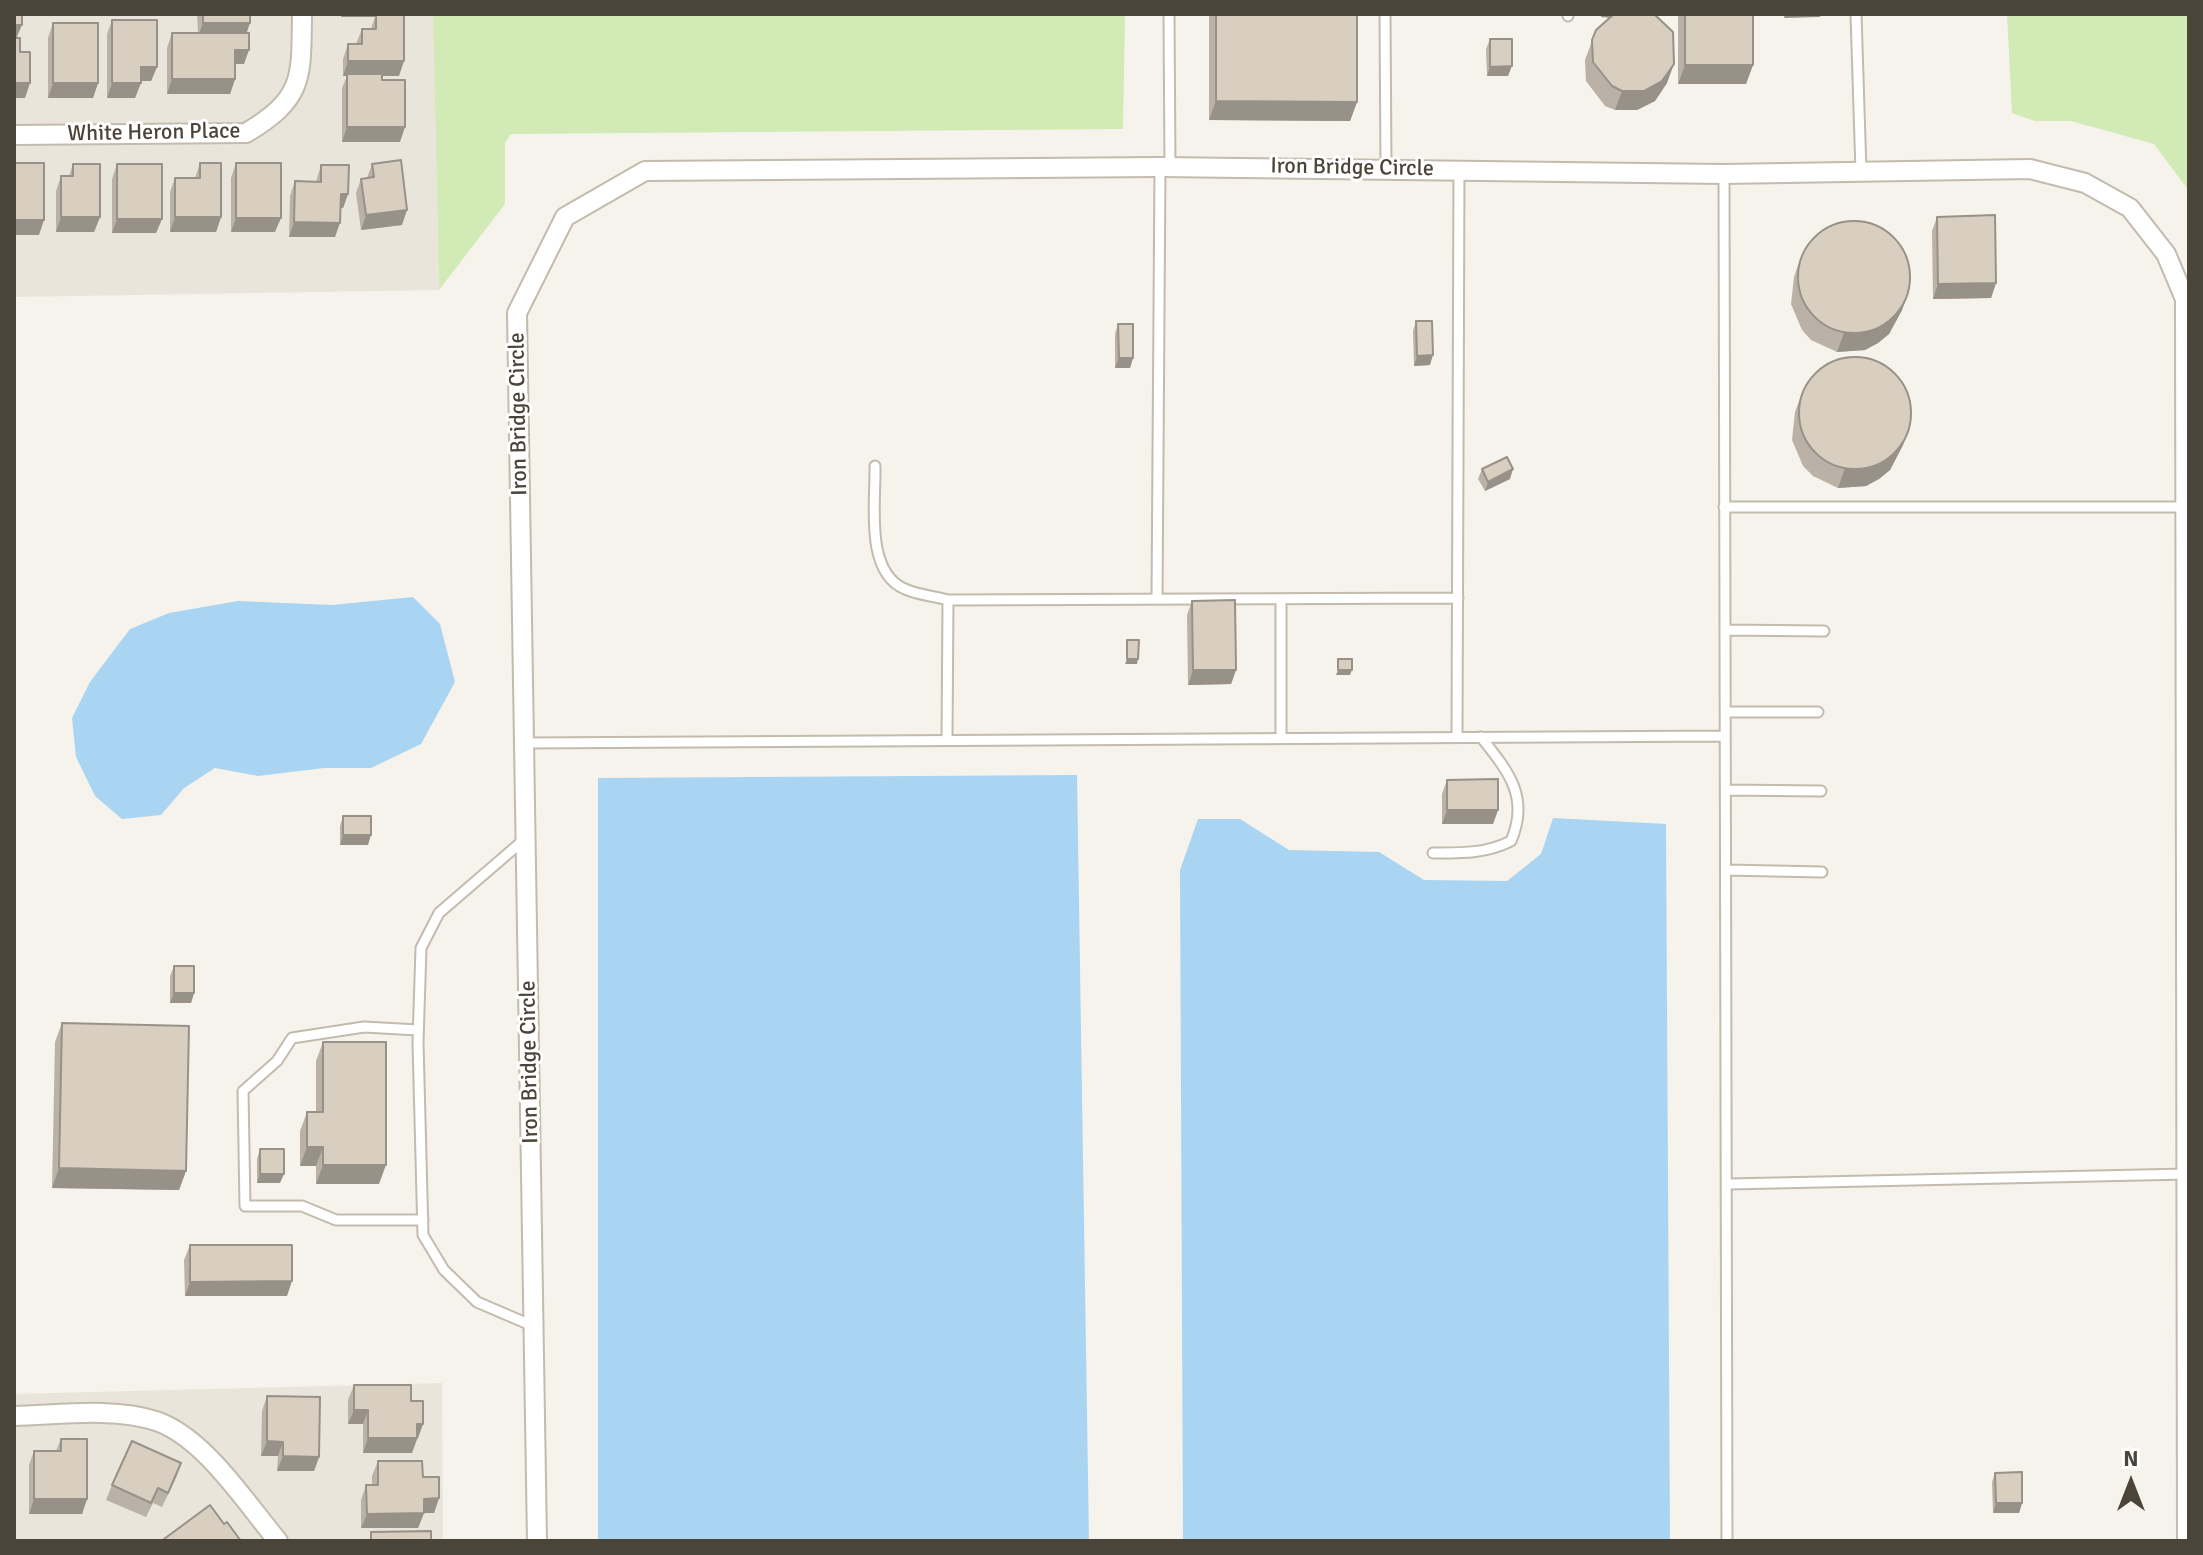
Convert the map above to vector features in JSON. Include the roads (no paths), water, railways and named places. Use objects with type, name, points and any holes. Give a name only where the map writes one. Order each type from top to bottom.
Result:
[{"type":"street","name":"White Heron Place","points":[[14,135],[246,133],[278,114],[301,78],[302,14]]},
{"type":"street","name":"Iron Bridge Circle","points":[[537,1541],[528,837],[517,313],[565,217],[645,171],[1165,167],[1724,174],[2030,169],[2085,183],[2130,208],[2166,254],[2185,299],[2187,1541]]},
{"type":"street","points":[[14,1416],[111,1414],[156,1421],[195,1443],[278,1541]]},
{"type":"lane","points":[[1157,599],[1169,14]]},
{"type":"lane","points":[[1385,14],[1386,168]]},
{"type":"lane","points":[[1856,14],[1861,172]]},
{"type":"lane","points":[[1457,737],[1459,170]]},
{"type":"lane","points":[[1724,174],[1729,1184],[1727,1541]]},
{"type":"lane","points":[[875,466],[876,546],[888,576],[903,589],[948,600],[1458,598]]},
{"type":"lane","points":[[1724,507],[2187,507]]},
{"type":"lane","points":[[1281,599],[1281,738]]},
{"type":"lane","points":[[947,740],[948,600]]},
{"type":"lane","points":[[1725,630],[1824,631]]},
{"type":"lane","points":[[1726,712],[1818,712]]},
{"type":"lane","points":[[526,743],[1725,736]]},
{"type":"lane","points":[[1433,853],[1476,853],[1496,848],[1511,841],[1517,827],[1516,785],[1481,737]]},
{"type":"lane","points":[[1726,790],[1821,791]]},
{"type":"lane","points":[[528,837],[439,913],[421,948],[418,1030],[423,1235],[444,1270],[477,1302],[533,1326]]},
{"type":"lane","points":[[1726,870],[1822,872]]},
{"type":"lane","points":[[418,1030],[364,1027],[292,1038],[277,1061],[243,1091],[245,1206],[302,1206],[336,1220],[423,1220]]},
{"type":"lane","points":[[1729,1184],[2187,1174]]},
{"type":"water","points":[[413,597],[440,624],[455,682],[421,744],[371,768],[324,768],[258,776],[215,768],[184,788],[161,815],[122,819],[95,796],[76,757],[72,718],[90,682],[130,629],[169,613],[238,601],[332,605]]},
{"type":"water","points":[[1077,775],[1089,1541],[598,1541],[598,778]]},
{"type":"water","points":[[1553,818],[1666,824],[1670,1541],[1183,1541],[1180,870],[1198,819],[1240,819],[1289,850],[1379,852],[1424,880],[1507,881],[1541,854]]}]
